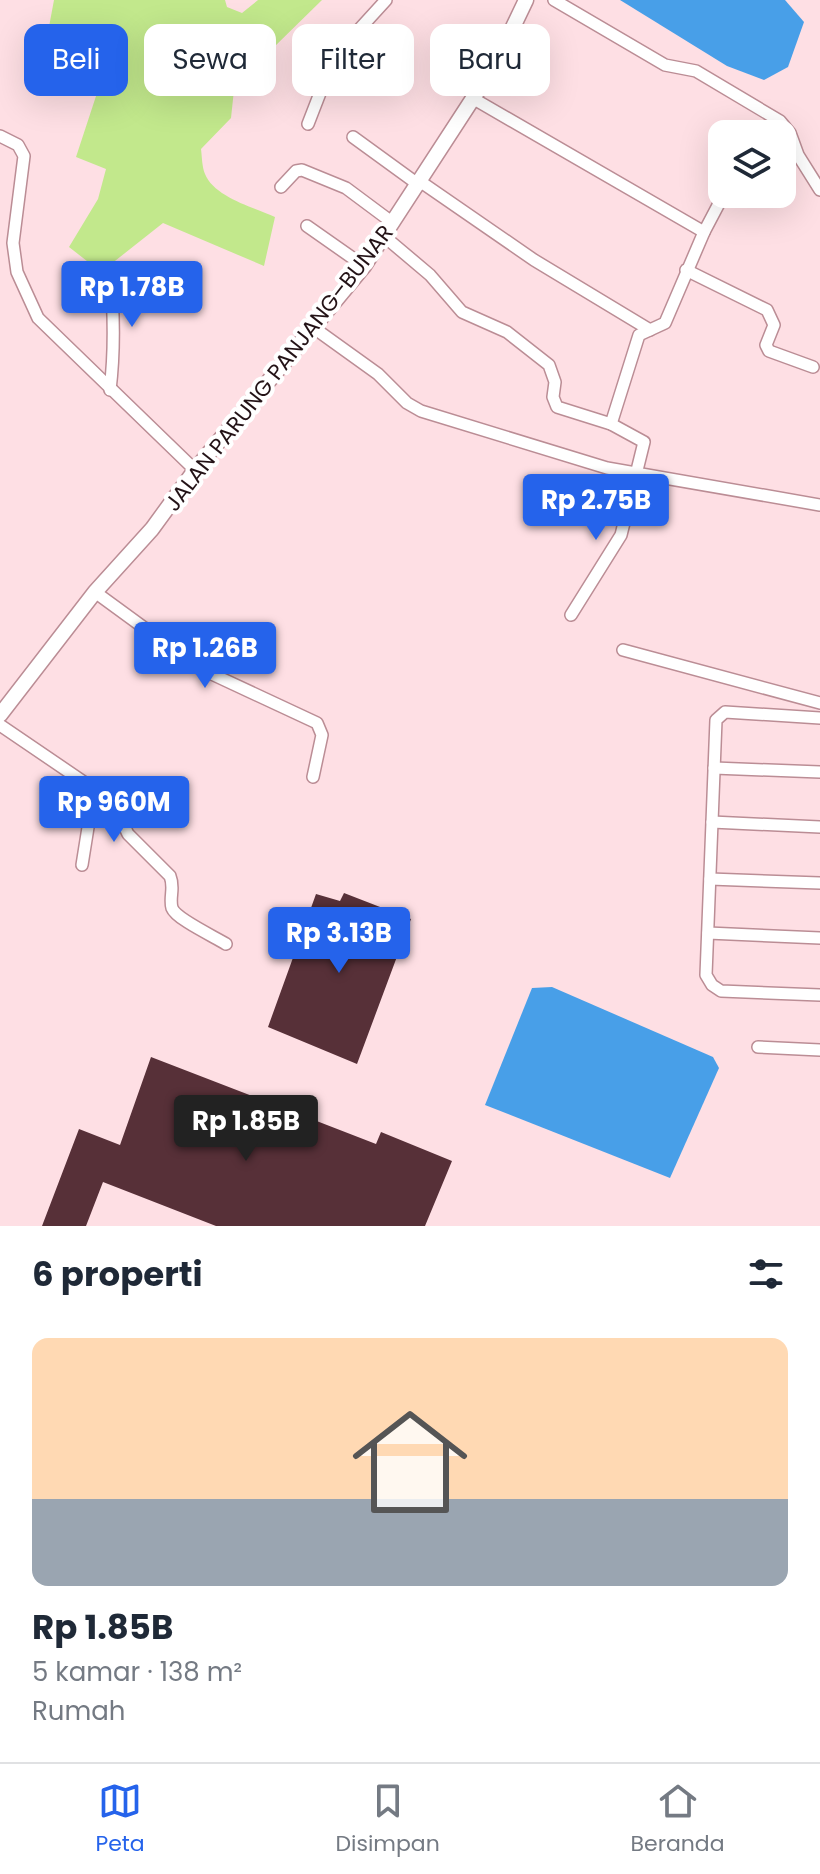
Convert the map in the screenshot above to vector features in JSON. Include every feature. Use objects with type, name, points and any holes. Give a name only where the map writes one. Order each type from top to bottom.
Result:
[{"type":"main road","name":"JALAN PARUNG PANJANG–BUNAR","points":[[0,715],[95,592],[152,529],[195,470],[364,266],[496,63],[526,0]]},
{"type":"street","points":[[308,124],[334,57],[386,0]]},
{"type":"street","points":[[554,0],[665,65],[696,71],[780,121],[790,133],[798,155],[820,190]]},
{"type":"street","points":[[474,99],[704,232]]},
{"type":"street","points":[[0,136],[18,145],[24,156],[13,243],[17,272],[26,296],[45,328],[195,470]]},
{"type":"street","points":[[353,137],[534,260],[650,330]]},
{"type":"street","points":[[281,187],[296,171],[302,170],[346,188],[393,223]]},
{"type":"street","points":[[611,424],[639,335],[665,323],[686,270],[717,208]]},
{"type":"street","points":[[307,226],[364,266]]},
{"type":"street","points":[[385,237],[430,275],[462,312],[507,332],[549,365],[555,382],[553,397],[557,407],[611,424],[644,442],[621,535],[571,615]]},
{"type":"street","points":[[110,269],[114,358],[110,390]]},
{"type":"street","points":[[686,270],[767,310],[774,325],[766,345],[769,351],[813,367]]},
{"type":"street","points":[[314,328],[378,374],[407,403],[421,411],[607,468],[820,505]]},
{"type":"street","points":[[95,592],[199,668],[317,723],[322,735],[313,777]]},
{"type":"street","points":[[623,650],[820,703]]},
{"type":"street","points":[[820,718],[725,712],[716,720],[706,975],[712,985],[721,991],[820,995]]},
{"type":"street","points":[[0,725],[113,802],[128,834],[170,876],[174,885],[171,905],[175,914],[226,944]]},
{"type":"street","points":[[714,768],[820,772]]},
{"type":"street","points":[[82,865],[94,790]]},
{"type":"street","points":[[712,822],[820,827]]},
{"type":"street","points":[[710,879],[820,883]]},
{"type":"street","points":[[708,933],[820,938]]},
{"type":"street","points":[[758,1047],[820,1050]]},
{"type":"green space","points":[[54,0],[225,0],[227,7],[242,13],[258,0],[322,0],[298,24],[292,24],[292,29],[276,45],[276,24],[144,24],[144,96],[233,96],[231,118],[201,149],[203,165],[205,174],[217,189],[236,201],[275,217],[264,266],[163,223],[101,272],[69,247],[98,199],[106,169],[76,157],[96,96],[128,96],[128,24],[50,24]]},
{"type":"water","points":[[620,0],[785,0],[804,22],[788,67],[764,80],[727,66]]},
{"type":"water","points":[[552,987],[713,1057],[719,1068],[670,1178],[485,1105],[532,988]]},
{"type":"building","points":[[344,893],[411,919],[357,1064],[268,1027],[316,894],[340,901]]},
{"type":"building","points":[[151,1057],[376,1144],[381,1132],[452,1161],[425,1226],[216,1226],[103,1182],[86,1226],[42,1226],[79,1129],[120,1145]]}]
